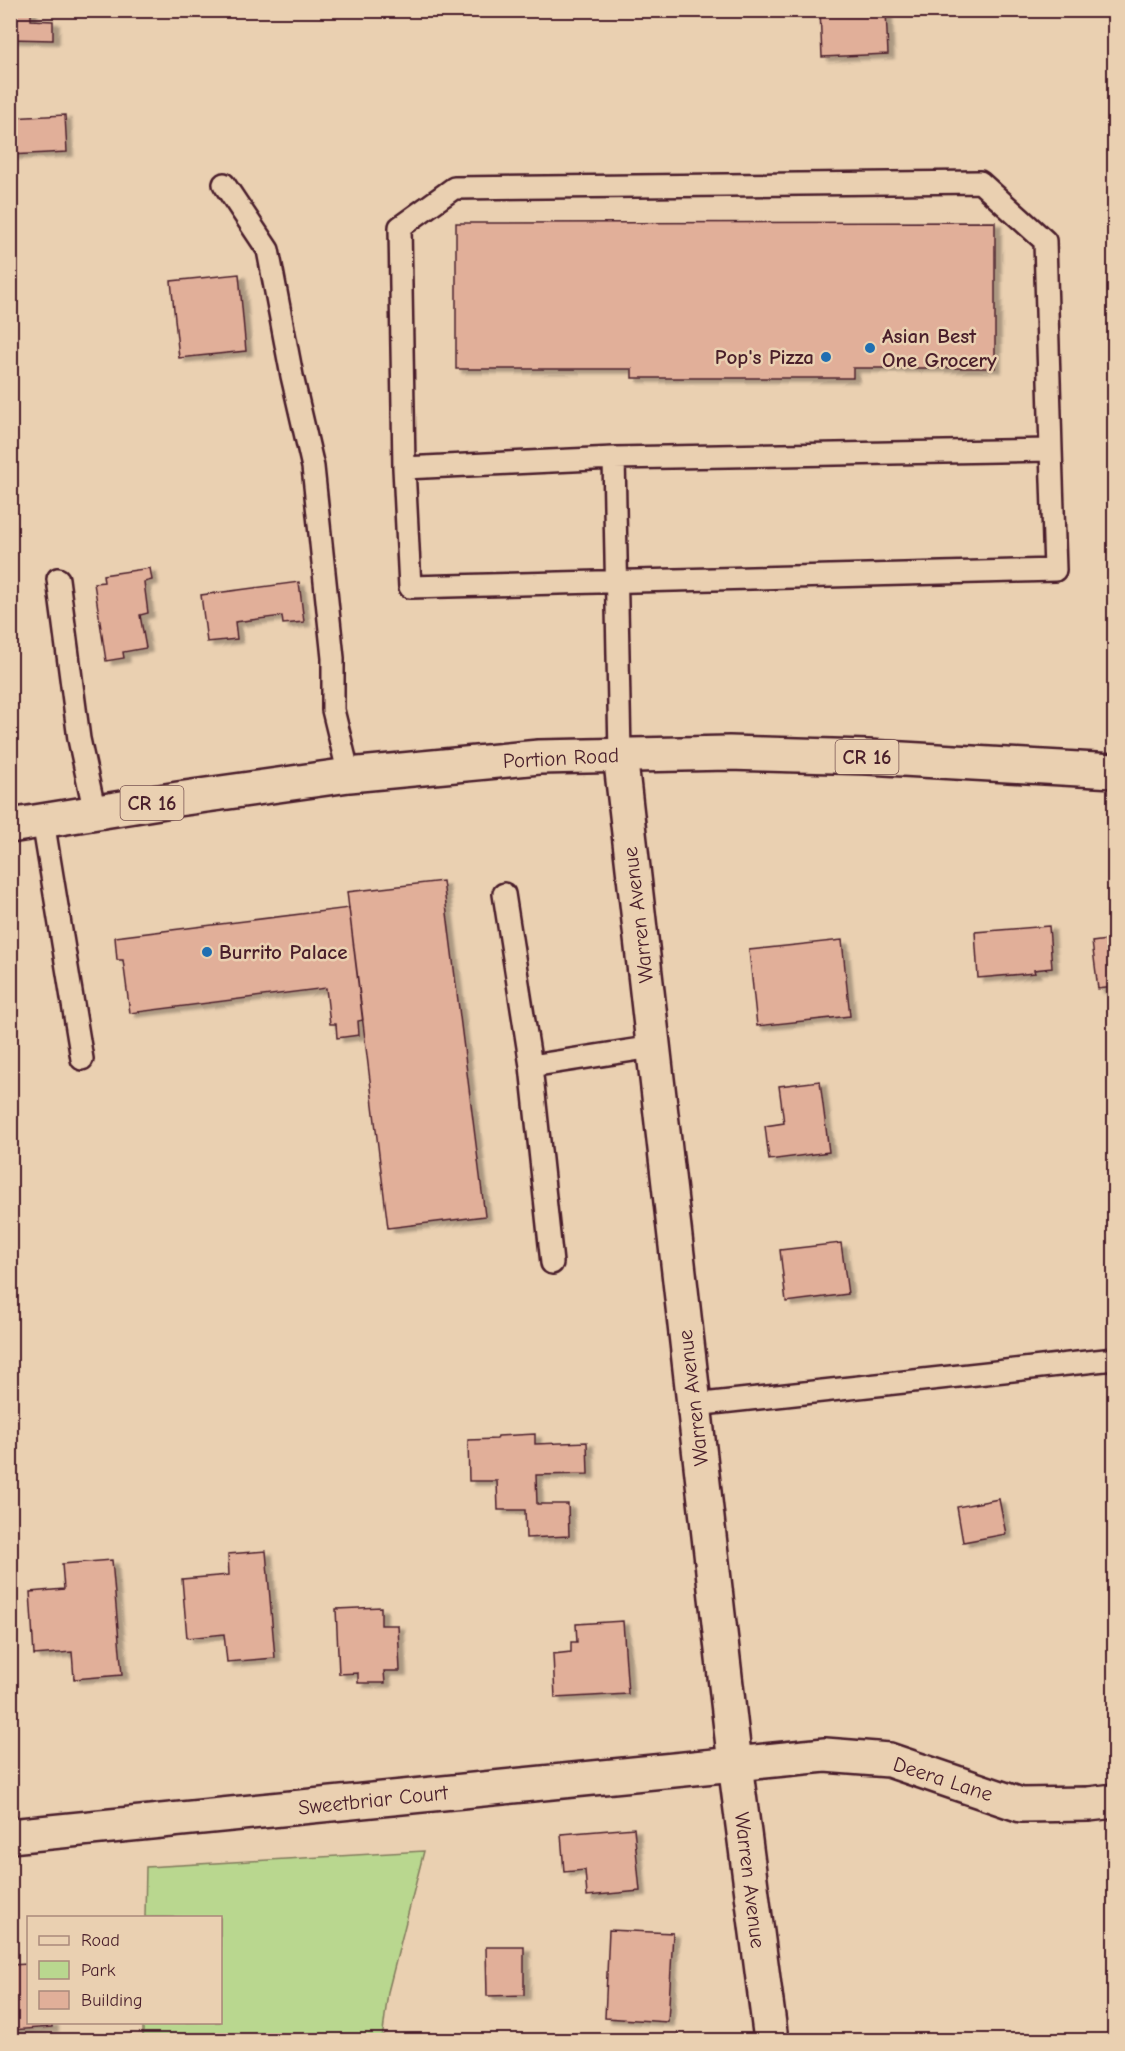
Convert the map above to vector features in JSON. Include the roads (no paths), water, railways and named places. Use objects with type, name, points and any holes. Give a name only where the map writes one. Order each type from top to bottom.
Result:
[{"type":"street","name":"Portion Road","points":[[10,826],[349,775],[538,757],[729,753],[868,757],[1114,771]]},
{"type":"street","name":"Warren Avenue","points":[[620,754],[735,1764],[771,2040]]},
{"type":"street","name":"Deera Lane","points":[[735,1764],[825,1755],[889,1760],[1022,1805],[1114,1802]]},
{"type":"street","name":"Sweetbriar Court","points":[[10,1836],[735,1764]]},
{"type":"lane","points":[[980,182],[1045,241],[1051,450],[1055,570],[410,587],[404,468],[400,227],[454,188],[980,182]]},
{"type":"lane","points":[[224,184],[267,250],[269,257],[292,376],[313,467],[333,658],[333,710],[349,775]]},
{"type":"lane","points":[[404,468],[615,458],[1051,450]]},
{"type":"lane","points":[[615,458],[620,754]]},
{"type":"lane","points":[[58,579],[79,739],[95,813]]},
{"type":"lane","points":[[43,821],[82,1059]]},
{"type":"lane","points":[[504,894],[531,1066],[552,1263]]},
{"type":"lane","points":[[531,1066],[653,1047]]},
{"type":"lane","points":[[694,1405],[1114,1359]]},
{"type":"place","name":"Asian Best One Grocery","points":[[870,348]]},
{"type":"place","name":"Pop's Pizza","points":[[826,357]]},
{"type":"place","name":"Burrito Palace","points":[[207,952]]}]
